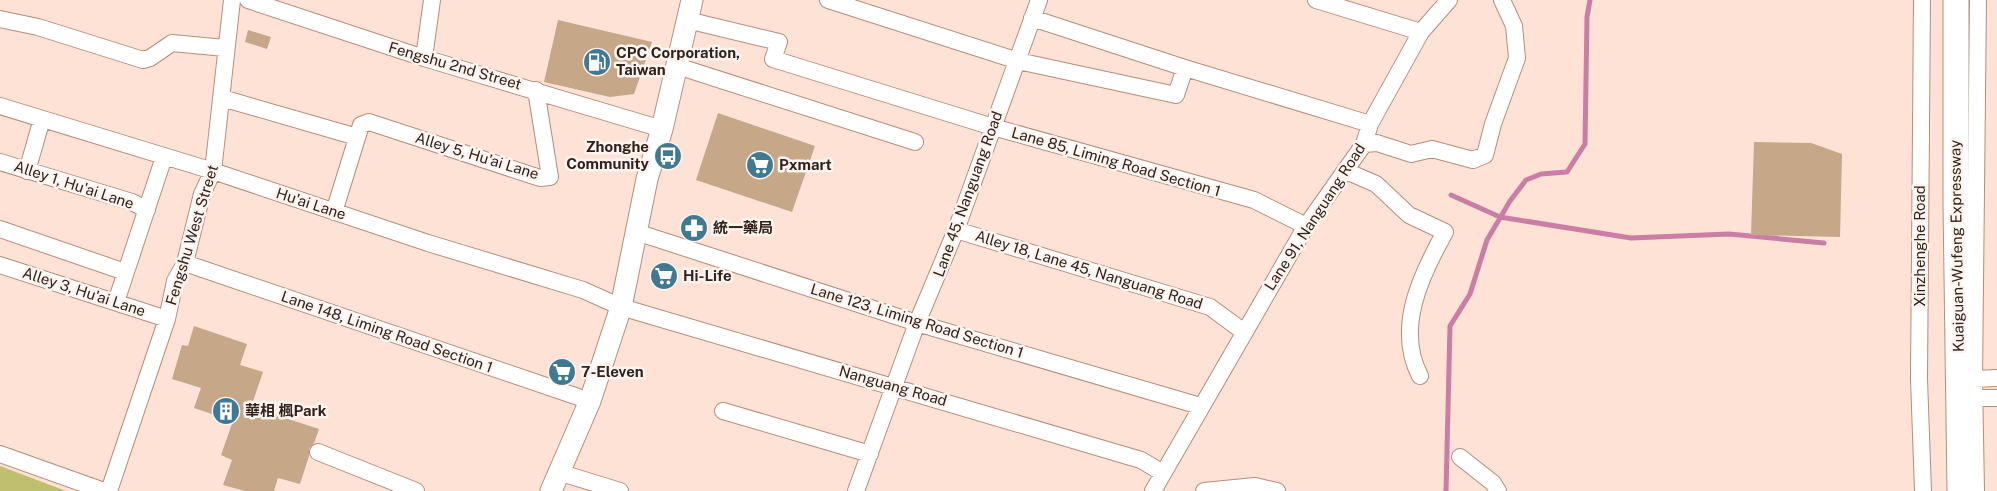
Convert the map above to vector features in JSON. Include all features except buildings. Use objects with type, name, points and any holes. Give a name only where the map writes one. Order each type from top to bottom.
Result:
[{"type":"highway","name":"Kuaiguan-Wufeng Expressway","points":[[1956,0],[1956,204],[1960,491]]},
{"type":"main road","points":[[555,482],[590,402],[621,307],[647,179],[662,128],[689,10]]},
{"type":"street","name":"Fengshu West Street","points":[[109,491],[167,318],[202,194],[213,171],[222,98],[225,48],[232,0]]},
{"type":"street","name":"Fengshu 2nd Street","points":[[248,0],[424,58],[662,128]]},
{"type":"street","points":[[424,58],[432,0]]},
{"type":"street","points":[[828,0],[1018,61],[1176,95],[1185,68]]},
{"type":"street","name":"Lane 45, Nanguang Road","points":[[856,491],[896,387],[917,323],[956,230],[1039,0]]},
{"type":"street","points":[[1316,0],[1420,32]]},
{"type":"street","name":"Lane 91, Nanguang Road","points":[[1156,490],[1163,473],[1200,406],[1306,226],[1364,144],[1370,124],[1420,32],[1449,0]]},
{"type":"street","points":[[1364,144],[1377,143],[1411,154],[1432,149],[1472,160],[1485,155],[1493,124],[1517,58],[1514,26],[1502,0]]},
{"type":"street","name":"Xinzhenghe Road","points":[[1922,0],[1919,379],[1923,491]]},
{"type":"street","points":[[1976,491],[1974,379],[1978,0]]},
{"type":"street","name":"Lane 85, Liming Road Section 1","points":[[689,10],[779,42],[773,59],[992,127],[1254,200],[1306,226]]},
{"type":"street","points":[[1032,18],[1185,68],[1370,124]]},
{"type":"street","points":[[0,19],[38,27],[143,60],[150,58],[172,43],[225,48]]},
{"type":"street","points":[[677,66],[915,142]]},
{"type":"street","name":"Alley 5, Hu'ai Lane","points":[[334,212],[361,125],[369,122],[540,178],[550,177],[536,90]]},
{"type":"street","points":[[222,98],[358,137]]},
{"type":"street","name":"Hu'ai Lane","points":[[0,106],[213,171],[334,212],[583,290],[621,307]]},
{"type":"street","points":[[27,171],[42,119]]},
{"type":"street","points":[[116,302],[164,157]]},
{"type":"street","name":"Alley 1, Hu'ai Lane","points":[[0,162],[132,202],[147,210]]},
{"type":"street","points":[[1346,171],[1376,184],[1409,215],[1445,232],[1426,267],[1410,324],[1413,362],[1420,376]]},
{"type":"street","points":[[0,230],[125,272]]},
{"type":"street","name":"Alley 18, Lane 45, Nanguang Road","points":[[956,230],[1210,307],[1244,332]]},
{"type":"street","name":"Lane 123, Liming Road Section 1","points":[[636,232],[917,323],[1200,406]]},
{"type":"street","name":"Lane 148, Liming Road Section 1","points":[[184,263],[590,402]]},
{"type":"street","name":"Alley 3, Hu'ai Lane","points":[[0,265],[167,318]]},
{"type":"street","name":"Nanguang Road","points":[[621,307],[1141,460],[1163,473]]},
{"type":"street","points":[[1974,379],[1997,378]]},
{"type":"street","points":[[1974,398],[1997,398]]},
{"type":"street","points":[[723,411],[870,454]]},
{"type":"street","points":[[318,452],[416,491]]},
{"type":"street","points":[[0,454],[104,491]]},
{"type":"street","points":[[1460,457],[1493,483],[1498,491]]},
{"type":"street","points":[[555,482],[620,491]]},
{"type":"street","points":[[1204,491],[1255,486],[1277,491]]},
{"type":"shaded area","points":[[0,466],[66,491],[0,491]]},
{"type":"waterway","points":[[1446,491],[1450,326],[1470,294],[1487,240],[1510,201],[1526,180],[1541,174],[1567,172],[1585,144],[1587,17],[1590,0]]},
{"type":"waterway","points":[[1451,195],[1500,217],[1631,238],[1729,234],[1824,243]]},
{"type":"place","name":"CPC Corporation, Taiwan","points":[[597,62]]},
{"type":"place","name":"Zhonghe Community","points":[[668,156]]},
{"type":"place","name":"Pxmart","points":[[760,165]]},
{"type":"place","name":"統一藥局","points":[[694,228]]},
{"type":"place","name":"Hi-Life","points":[[664,276]]},
{"type":"place","name":"7-Eleven","points":[[562,372]]},
{"type":"place","name":"華相 楓Park","points":[[226,411]]}]
